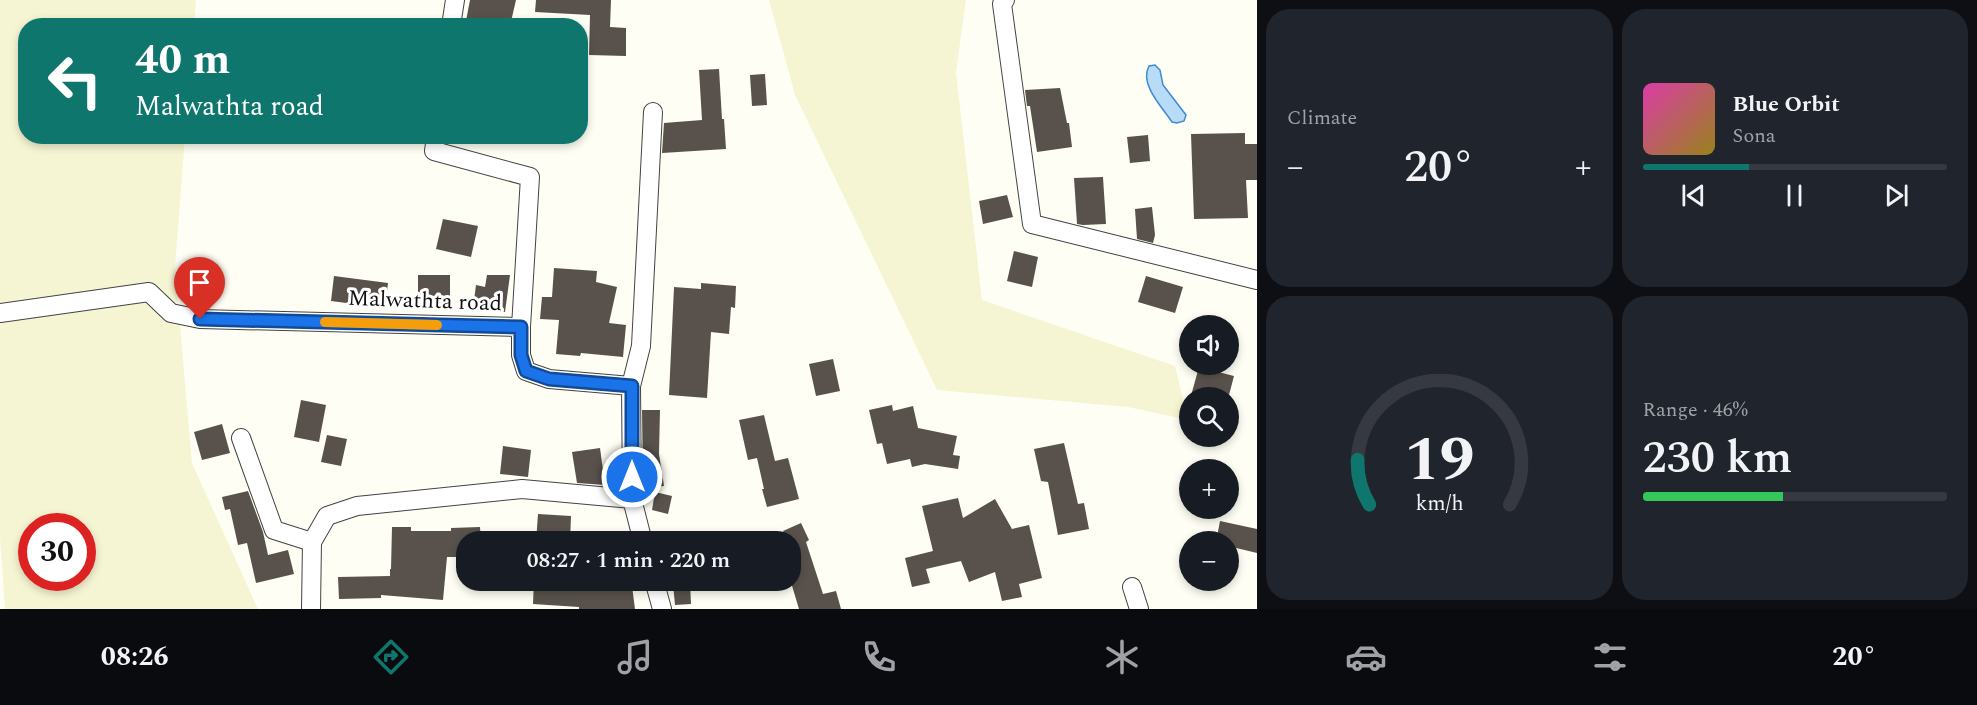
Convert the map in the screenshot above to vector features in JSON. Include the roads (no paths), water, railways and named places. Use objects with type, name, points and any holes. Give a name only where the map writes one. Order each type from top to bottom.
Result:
[{"type":"street","points":[[452,18],[455,0]]},
{"type":"street","points":[[1005,0],[1002,4],[1032,224],[1257,280]]},
{"type":"street","points":[[640,531],[632,499],[632,386],[640,346],[653,112]]},
{"type":"street","points":[[435,144],[434,151],[530,177],[521,327]]},
{"type":"street","name":"Malwathta road","points":[[0,313],[149,292],[171,313],[200,319],[521,327],[521,355],[526,371],[549,379],[632,386]]},
{"type":"street","points":[[241,438],[274,530],[312,542]]},
{"type":"street","points":[[311,609],[312,542],[327,516],[357,506],[522,489],[632,499]]},
{"type":"street","points":[[1132,587],[1139,609]]},
{"type":"street","points":[[657,591],[662,609]]},
{"type":"water","points":[[1155,65],[1160,70],[1163,85],[1186,115],[1184,121],[1172,122],[1149,88],[1147,73],[1149,66]]}]
